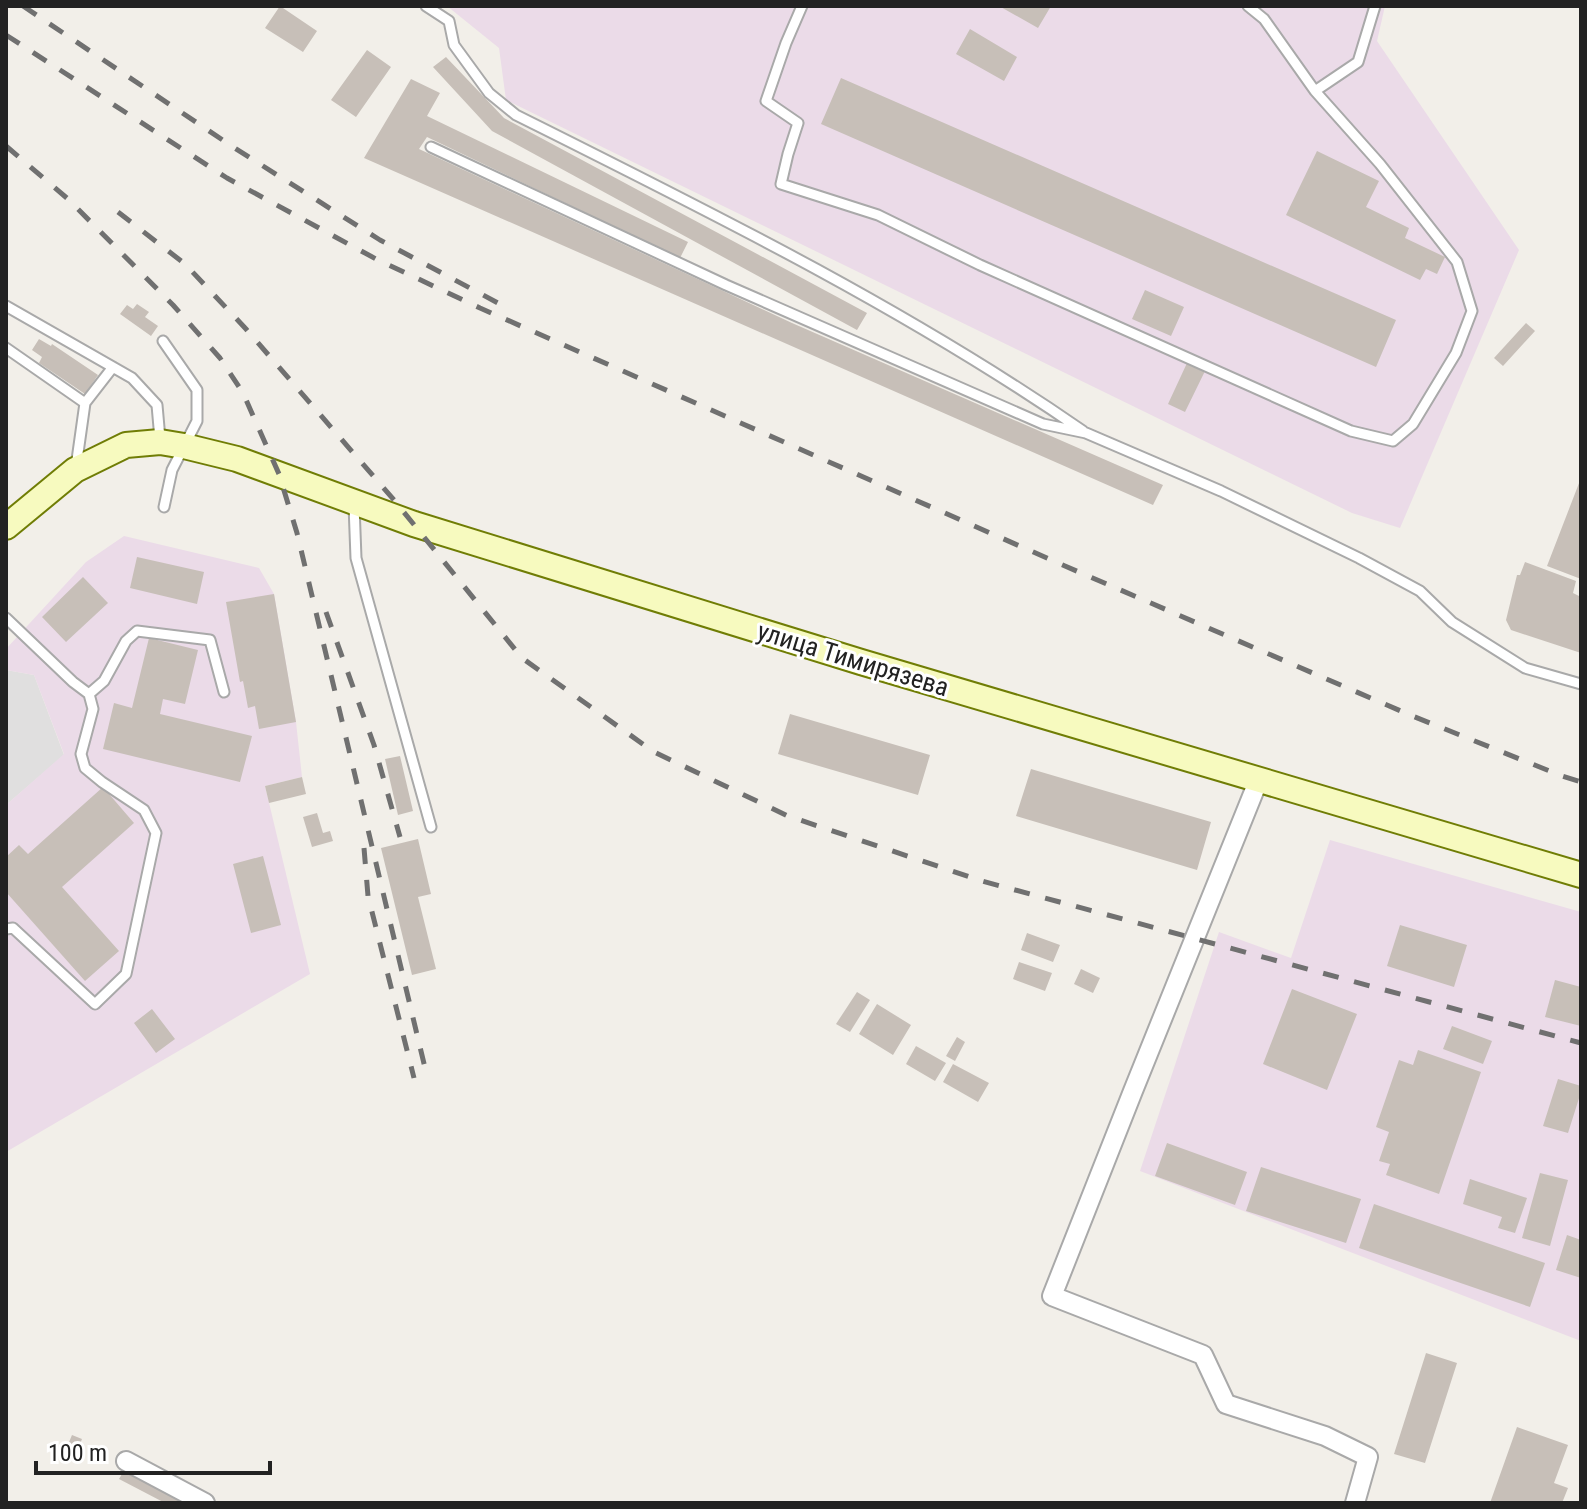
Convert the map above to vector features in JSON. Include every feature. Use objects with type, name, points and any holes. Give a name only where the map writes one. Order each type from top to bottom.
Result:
[{"type":"main road","name":"улица Тимирязева","points":[[75,470],[126,445],[172,444],[237,459],[414,524],[846,657],[1581,875]]},
{"type":"main road","points":[[6,527],[75,470]]},
{"type":"street","points":[[1259,779],[1052,1296],[1203,1355],[1226,1404],[1325,1436],[1368,1457],[1355,1503]]},
{"type":"street","points":[[126,1461],[205,1503]]},
{"type":"lane","points":[[426,6],[449,21],[454,45],[489,93],[516,115],[710,212],[926,330],[1021,388],[1086,433]]},
{"type":"lane","points":[[802,6],[766,101],[798,123],[781,184],[878,215],[980,265],[1351,431],[1393,441],[1413,424],[1456,353],[1472,311],[1457,262],[1380,164],[1315,91],[1264,19],[1248,6]]},
{"type":"lane","points":[[1315,91],[1358,62],[1375,6]]},
{"type":"lane","points":[[431,147],[726,285],[1028,418],[1086,433],[1221,491],[1420,591],[1452,622],[1525,668],[1581,684]]},
{"type":"lane","points":[[6,306],[132,378],[157,405],[172,444],[172,470],[164,507]]},
{"type":"lane","points":[[163,341],[197,390],[197,421],[172,444]]},
{"type":"lane","points":[[6,348],[85,403]]},
{"type":"lane","points":[[75,470],[85,403],[113,367]]},
{"type":"lane","points":[[353,501],[356,558],[431,827]]},
{"type":"lane","points":[[6,618],[89,694],[93,709],[81,754],[85,768],[144,810],[156,833],[126,974],[95,1004],[13,928],[6,929]]},
{"type":"lane","points":[[89,694],[104,681],[126,641],[137,631],[210,640],[224,692]]},
{"type":"shaded area","points":[[447,6],[1385,6],[1377,41],[1519,250],[1400,528],[1352,513],[506,100],[499,48]]},
{"type":"shaded area","points":[[124,536],[259,568],[274,594],[302,777],[265,786],[310,974],[6,1152],[6,805],[64,754],[34,675],[6,670],[6,649],[86,562]]},
{"type":"shaded area","points":[[6,670],[34,675],[64,755],[6,805]]},
{"type":"shaded area","points":[[1330,840],[1581,912],[1581,1341],[1140,1171],[1219,932],[1291,958]]},
{"type":"building","points":[[280,6],[317,31],[303,52],[265,28]]},
{"type":"building","points":[[999,6],[1051,6],[1038,28]]},
{"type":"building","points":[[970,29],[1017,57],[1004,81],[956,54]]},
{"type":"building","points":[[367,50],[391,67],[356,117],[331,100]]},
{"type":"building","points":[[446,57],[504,118],[867,313],[857,330],[492,131],[433,67]]},
{"type":"building","points":[[841,78],[1396,320],[1376,367],[821,124]]},
{"type":"building","points":[[411,79],[440,93],[427,116],[688,242],[680,258],[427,137],[419,149],[792,323],[1163,485],[1153,505],[364,158]]},
{"type":"building","points":[[1317,151],[1379,181],[1366,207],[1409,228],[1405,238],[1445,257],[1437,274],[1426,269],[1420,280],[1286,215]]},
{"type":"building","points":[[1145,290],[1184,307],[1171,336],[1132,319]]},
{"type":"building","points":[[137,304],[149,312],[145,317],[158,326],[151,336],[120,314],[127,305],[133,309]]},
{"type":"building","points":[[1526,323],[1535,331],[1503,366],[1494,358]]},
{"type":"building","points":[[39,339],[52,344],[98,375],[85,394],[39,363],[42,357],[32,350]]},
{"type":"building","points":[[1187,363],[1205,371],[1185,412],[1168,404]]},
{"type":"building","points":[[1581,478],[1581,579],[1547,566]]},
{"type":"building","points":[[137,557],[204,572],[197,604],[130,588]]},
{"type":"building","points":[[1525,562],[1576,581],[1573,593],[1581,597],[1581,653],[1511,630],[1506,620],[1517,575],[1520,575]]},
{"type":"building","points":[[83,577],[108,603],[66,642],[42,617]]},
{"type":"building","points":[[274,594],[296,722],[259,729],[255,706],[248,708],[243,681],[240,682],[226,602]]},
{"type":"building","points":[[149,638],[198,650],[185,704],[163,699],[160,714],[252,736],[240,782],[103,749],[114,703],[132,708]]},
{"type":"building","points":[[790,714],[930,755],[918,795],[778,754]]},
{"type":"building","points":[[400,756],[413,811],[398,815],[385,759]]},
{"type":"building","points":[[1031,769],[1211,822],[1197,870],[1016,816]]},
{"type":"building","points":[[302,777],[306,794],[269,803],[265,786]]},
{"type":"building","points":[[103,787],[134,823],[62,887],[119,951],[85,981],[6,892],[6,857],[19,845],[28,854]]},
{"type":"building","points":[[317,813],[323,833],[330,831],[333,841],[312,847],[303,817]]},
{"type":"building","points":[[418,839],[431,894],[418,897],[436,969],[412,975],[381,848]]},
{"type":"building","points":[[263,856],[281,925],[251,933],[233,864]]},
{"type":"building","points":[[1400,925],[1467,945],[1454,987],[1387,966]]},
{"type":"building","points":[[1027,933],[1060,945],[1053,962],[1021,950]]},
{"type":"building","points":[[1019,962],[1052,973],[1045,991],[1013,979]]},
{"type":"building","points":[[1081,969],[1100,978],[1093,993],[1074,984]]},
{"type":"building","points":[[1555,980],[1581,987],[1581,1026],[1545,1017]]},
{"type":"building","points":[[1292,989],[1357,1014],[1327,1090],[1263,1064]]},
{"type":"building","points":[[857,992],[870,1000],[850,1032],[836,1024]]},
{"type":"building","points":[[877,1004],[911,1025],[893,1055],[859,1034]]},
{"type":"building","points":[[152,1009],[175,1039],[156,1053],[134,1023]]},
{"type":"building","points":[[1452,1026],[1492,1041],[1483,1064],[1443,1049]]},
{"type":"building","points":[[957,1037],[965,1042],[955,1061],[946,1056]]},
{"type":"building","points":[[916,1046],[946,1063],[935,1081],[906,1064]]},
{"type":"building","points":[[1418,1050],[1481,1072],[1439,1194],[1386,1175],[1390,1164],[1379,1161],[1389,1132],[1376,1127],[1399,1060],[1413,1065]]},
{"type":"building","points":[[953,1064],[989,1083],[978,1102],[943,1082]]},
{"type":"building","points":[[1558,1079],[1581,1086],[1568,1133],[1543,1126]]},
{"type":"building","points":[[1167,1143],[1247,1172],[1235,1205],[1155,1176]]},
{"type":"building","points":[[1261,1167],[1361,1199],[1346,1243],[1246,1211]]},
{"type":"building","points":[[1540,1173],[1568,1180],[1550,1246],[1522,1238]]},
{"type":"building","points":[[1470,1179],[1527,1198],[1515,1233],[1498,1228],[1502,1217],[1463,1204]]},
{"type":"building","points":[[1374,1204],[1545,1263],[1530,1307],[1359,1248]]},
{"type":"building","points":[[1567,1235],[1581,1240],[1581,1278],[1556,1270]]},
{"type":"building","points":[[1426,1353],[1457,1363],[1425,1463],[1394,1454]]},
{"type":"building","points":[[1517,1427],[1568,1445],[1554,1483],[1568,1488],[1562,1503],[1490,1503]]},
{"type":"building","points":[[72,1435],[82,1439],[74,1459],[64,1454]]},
{"type":"building","points":[[125,1469],[189,1503],[165,1503],[119,1479]]},
{"type":"railway","points":[[23,6],[233,147],[380,240],[498,303]]},
{"type":"railway","points":[[6,35],[227,178],[376,259],[480,308],[1065,566],[1410,715],[1581,782]]},
{"type":"railway","points":[[6,146],[68,199],[173,305],[220,358],[243,393],[279,474],[297,533],[426,1072]]},
{"type":"railway","points":[[118,212],[185,264],[246,329],[394,500],[522,658],[654,752],[788,816],[982,881],[1581,1043]]},
{"type":"railway","points":[[326,612],[374,745],[400,837]]},
{"type":"railway","points":[[364,848],[368,896],[414,1078]]}]
